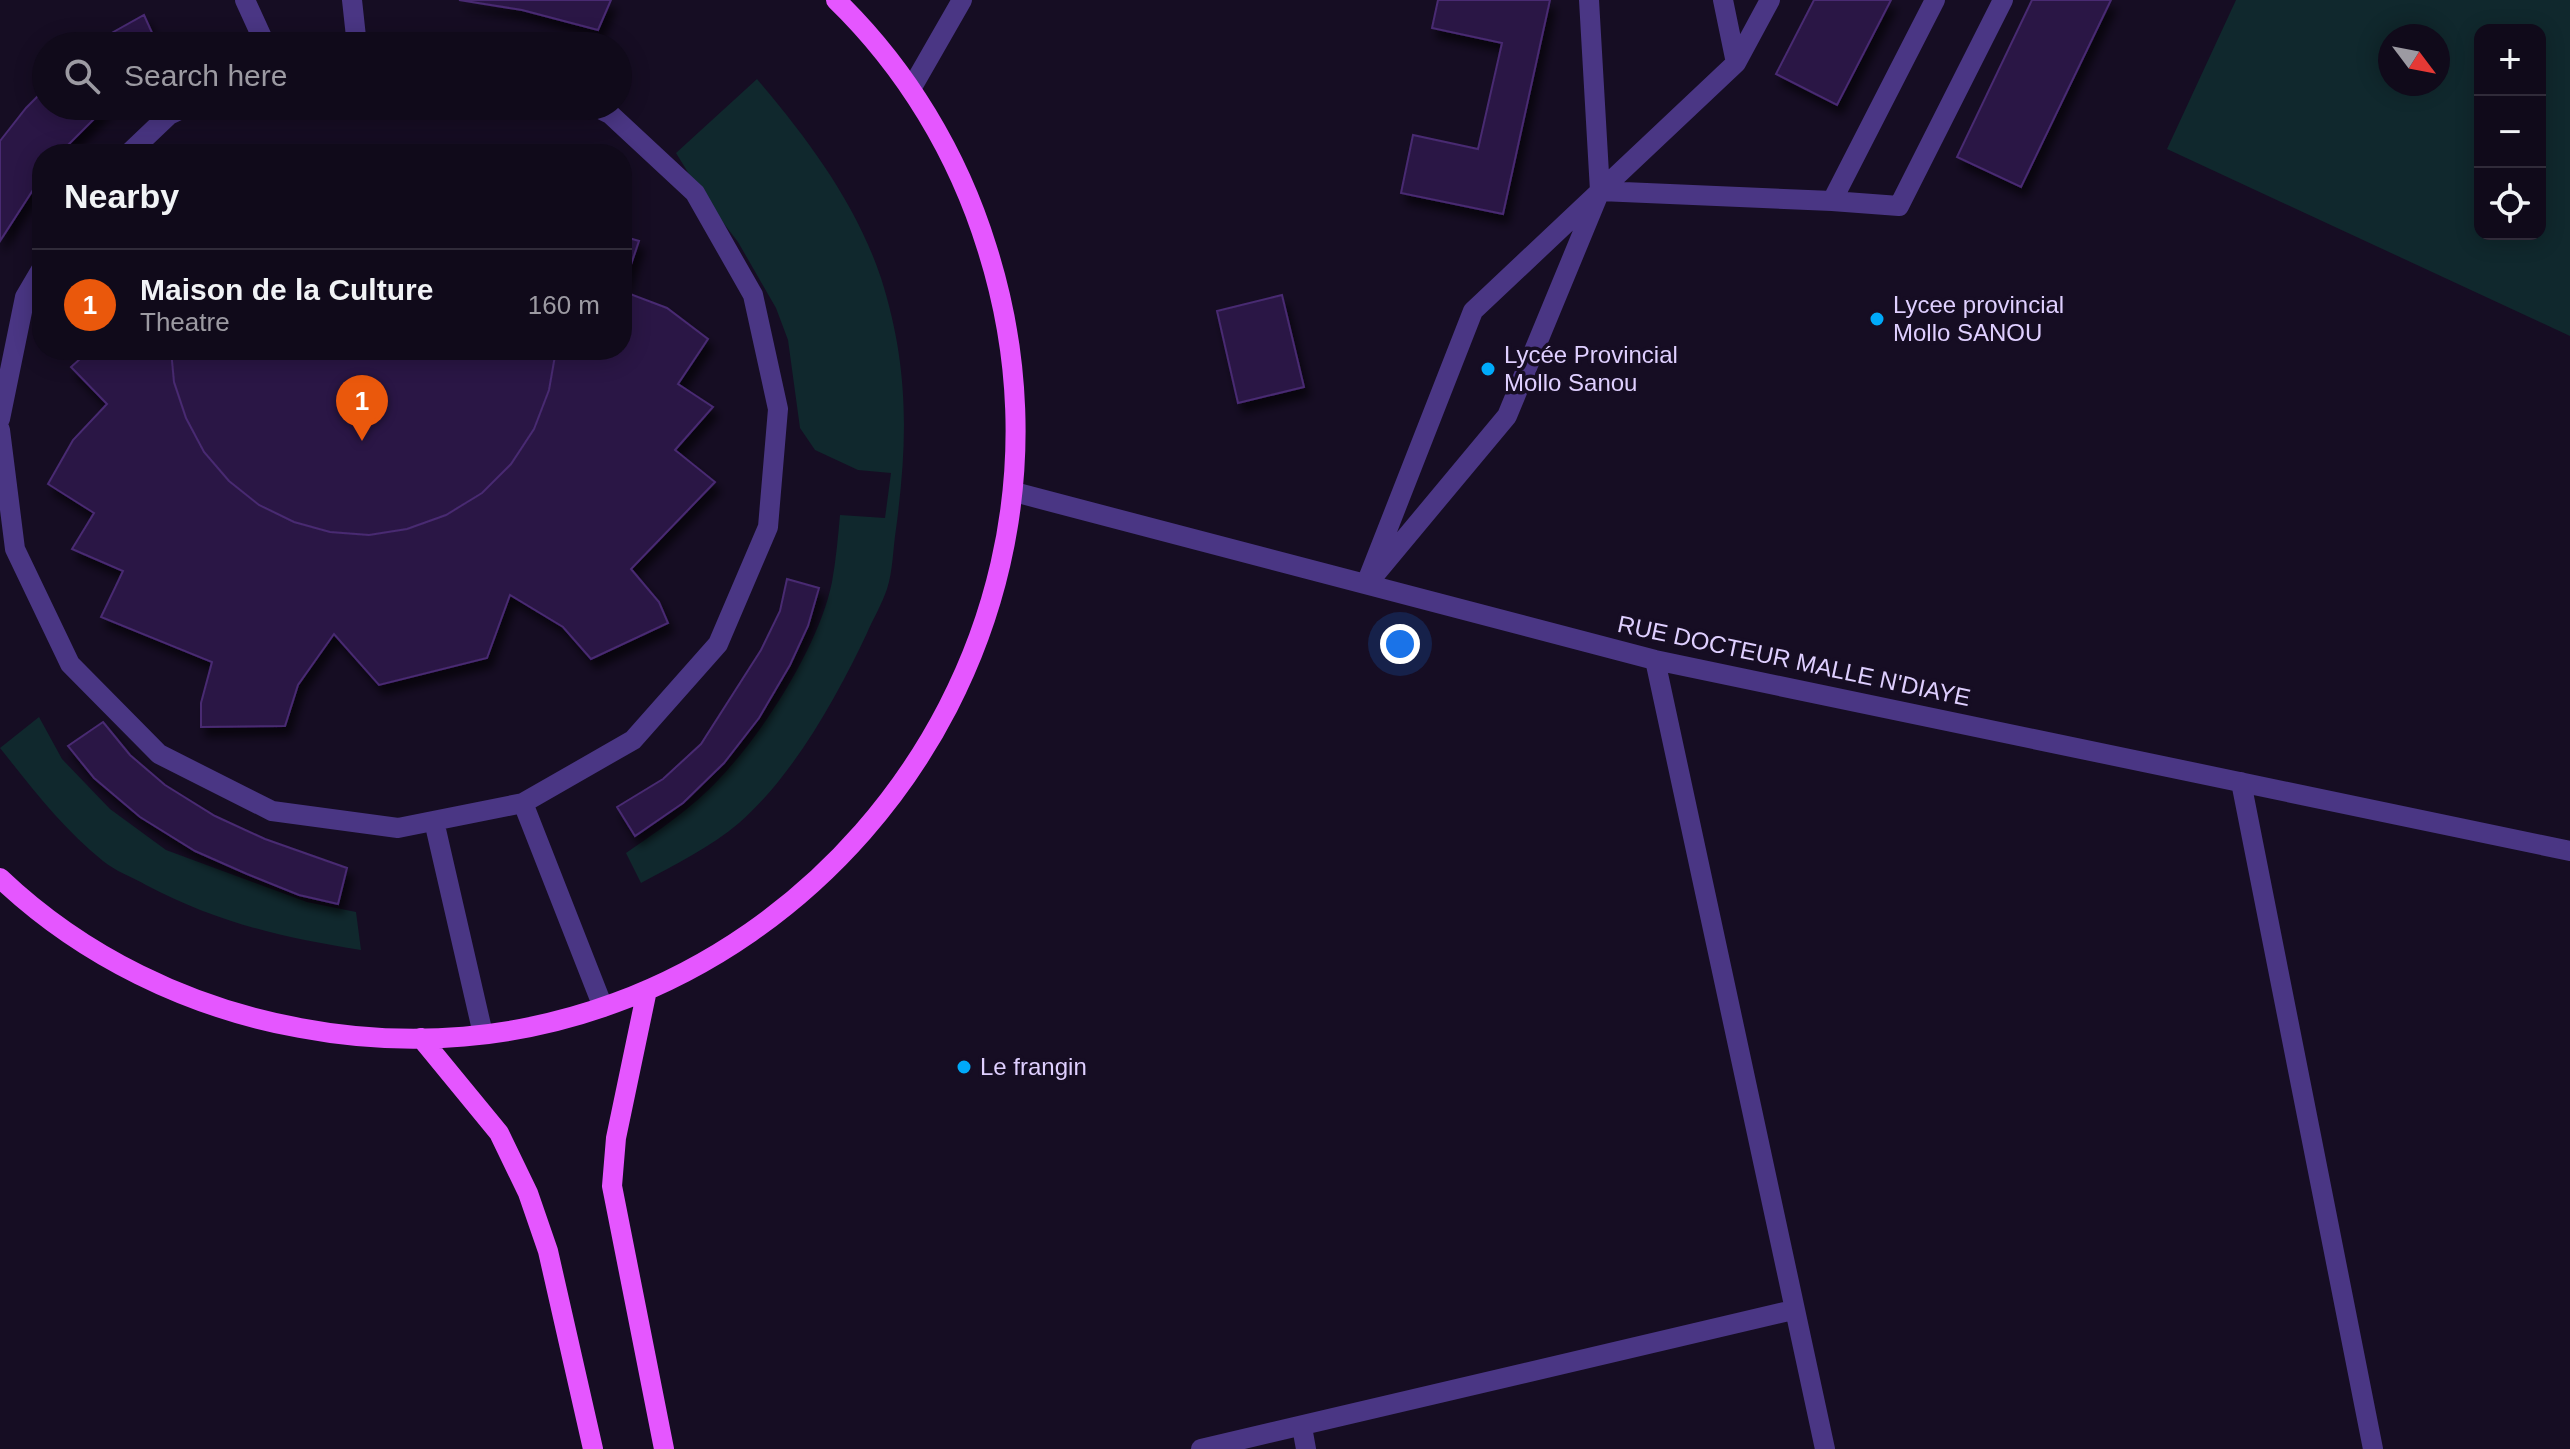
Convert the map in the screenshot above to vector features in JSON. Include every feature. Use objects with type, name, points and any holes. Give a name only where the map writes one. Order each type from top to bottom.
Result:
[{"type":"main road","points":[[0,878],[89,947],[178,993],[272,1024],[371,1038],[421,1038],[483,1034],[559,1020],[647,990],[721,952],[789,904],[851,847],[904,783],[947,711],[981,635],[1003,554],[1014,492],[1016,414],[1005,315],[978,220],[959,174],[937,130],[911,89],[881,49],[836,0]]},
{"type":"main road","points":[[647,990],[616,1138],[612,1186],[664,1449]]},
{"type":"main road","points":[[421,1038],[499,1133],[528,1193],[548,1251],[593,1449]]},
{"type":"street","points":[[245,0],[260,32]]},
{"type":"street","points":[[352,0],[355,32]]},
{"type":"street","points":[[911,89],[962,0]]},
{"type":"street","points":[[1366,584],[1507,416],[1600,191],[1589,0]]},
{"type":"street","points":[[1723,0],[1736,63]]},
{"type":"street","points":[[1366,584],[1473,311],[1736,63],[1770,0]]},
{"type":"street","points":[[1832,201],[1935,0]]},
{"type":"street","points":[[1600,191],[1899,206],[2003,0]]},
{"type":"street","points":[[139,144],[164,120]]},
{"type":"street","points":[[0,430],[15,549],[70,664],[159,754],[272,811],[398,828],[523,803],[633,740],[718,644],[768,527],[778,409],[753,295],[695,193],[616,120]]},
{"type":"street","points":[[0,419],[25,297],[32,285]]},
{"type":"street","name":"RUE DOCTEUR MALLE N'DIAYE","points":[[1014,492],[1655,660],[2570,851]]},
{"type":"street","points":[[1655,660],[1825,1449]]},
{"type":"street","points":[[2241,782],[2373,1449]]},
{"type":"street","points":[[523,803],[603,1007]]},
{"type":"street","points":[[434,821],[483,1034]]},
{"type":"street","points":[[1201,1449],[1793,1310]]},
{"type":"street","points":[[1302,1427],[1306,1449]]},
{"type":"green space","points":[[2236,0],[2570,0],[2570,336],[2167,149]]},
{"type":"green space","points":[[757,79],[812,149],[844,198],[871,250],[890,310],[904,403],[903,464],[892,567],[883,600],[842,683],[812,734],[778,782],[728,832],[641,883],[626,853],[678,816],[716,782],[758,731],[797,671],[824,610],[832,582],[840,515],[885,518],[891,473],[858,470],[815,450],[800,428],[788,340],[776,308],[738,242],[702,195],[676,153]]},
{"type":"green space","points":[[39,717],[62,759],[110,809],[166,850],[307,902],[356,912],[361,950],[277,934],[224,919],[172,898],[108,865],[61,822],[0,748]]},
{"type":"building","points":[[459,0],[611,0],[598,30],[522,10]]},
{"type":"building","points":[[1438,0],[1550,0],[1503,214],[1401,193],[1413,135],[1478,149],[1502,43],[1432,28]]},
{"type":"building","points":[[1814,0],[1891,0],[1837,105],[1776,74]]},
{"type":"building","points":[[2032,0],[2111,0],[2021,187],[1957,157]]},
{"type":"building","points":[[144,15],[152,32],[113,32]]},
{"type":"building","points":[[32,102],[32,120],[93,120],[69,144],[32,144],[32,191],[0,241],[0,141]]},
{"type":"building","points":[[632,239],[639,241],[632,262]]},
{"type":"building","points":[[632,295],[667,308],[708,339],[678,384],[713,407],[675,450],[715,482],[631,569],[659,602],[668,623],[591,659],[563,627],[510,595],[487,658],[379,685],[334,634],[298,685],[285,726],[201,727],[201,703],[212,662],[101,617],[123,571],[72,549],[94,513],[48,484],[73,440],[107,404],[71,367],[79,360],[172,360],[174,382],[186,418],[204,452],[229,481],[259,505],[294,522],[330,532],[369,535],[407,529],[446,515],[482,493],[511,464],[534,429],[549,390],[554,360],[632,360]]},
{"type":"building","points":[[1282,295],[1304,387],[1238,403],[1217,311]]},
{"type":"building","points":[[172,360],[554,360],[549,390],[534,429],[511,464],[482,493],[446,515],[407,529],[369,535],[330,532],[294,522],[259,505],[229,481],[204,452],[186,418],[174,382]]},
{"type":"building","points":[[787,579],[819,588],[808,626],[790,665],[759,718],[724,763],[683,803],[635,836],[617,807],[663,779],[701,744],[761,650],[780,611]]},
{"type":"building","points":[[103,722],[130,755],[165,785],[215,816],[265,839],[347,868],[338,904],[299,895],[247,874],[195,851],[140,817],[94,778],[68,746]]},
{"type":"place","name":"Lycee provincial Mollo SANOU","points":[[1877,319]]},
{"type":"place","name":"Lycée Provincial Mollo Sanou","points":[[1488,369]]},
{"type":"place","name":"Maison de la Culture","points":[[362,441]]},
{"type":"place","name":"Le frangin","points":[[964,1067]]}]
